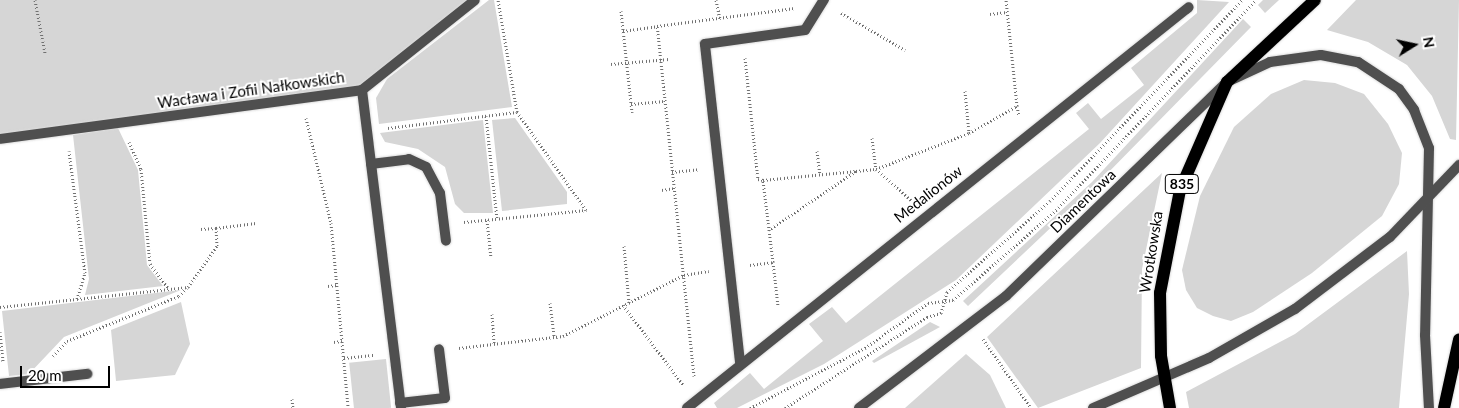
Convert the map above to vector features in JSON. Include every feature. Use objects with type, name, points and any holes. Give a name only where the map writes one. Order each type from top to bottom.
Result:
[{"type":"main road","name":"Diamentowa","points":[[1227,82],[1315,0]]},
{"type":"main road","name":"Wrotkowska","points":[[1170,408],[1164,378],[1160,293],[1169,232],[1189,164],[1227,82]]},
{"type":"main road","points":[[1444,408],[1459,340]]},
{"type":"street","name":"Wacława i Zofii Nałkowskich","points":[[0,139],[362,90],[475,0]]},
{"type":"street","points":[[740,362],[705,44],[805,30],[824,0]]},
{"type":"street","name":"Medalionów","points":[[687,408],[740,362],[1189,3]]},
{"type":"street","points":[[1227,82],[1270,62],[1300,56],[1340,58],[1374,70],[1399,89],[1414,110],[1429,148],[1431,197],[1425,335],[1430,408]]},
{"type":"street","name":"Diamentowa","points":[[859,408],[999,302],[1227,82]]},
{"type":"street","points":[[362,90],[401,405],[445,398],[439,349]]},
{"type":"street","points":[[371,164],[409,159],[426,166],[440,193],[446,241]]},
{"type":"street","points":[[1093,408],[1242,342],[1295,309],[1368,256],[1431,197],[1459,165]]},
{"type":"street","points":[[0,384],[87,374]]},
{"type":"path","points":[[35,0],[45,53]]},
{"type":"path","points":[[444,224],[586,210],[517,112],[498,0]]},
{"type":"path","points":[[716,0],[719,18]]},
{"type":"path","points":[[743,39],[758,179],[876,169],[969,133],[1016,106],[1006,0]]},
{"type":"path","points":[[785,408],[926,317],[941,313],[947,292],[1050,201],[1136,115],[1242,0]]},
{"type":"path","points":[[750,408],[866,348],[928,303],[953,300],[1056,210],[1256,0]]},
{"type":"path","points":[[621,12],[632,112]]},
{"type":"path","points":[[990,14],[1007,12]]},
{"type":"path","points":[[622,31],[656,26]]},
{"type":"path","points":[[611,64],[669,59]]},
{"type":"path","points":[[965,92],[969,133]]},
{"type":"path","points":[[631,104],[664,101]]},
{"type":"path","points":[[381,129],[517,112]]},
{"type":"path","points":[[486,116],[497,219]]},
{"type":"path","points":[[120,123],[141,169],[150,264],[169,289]]},
{"type":"path","points":[[309,138],[331,223],[348,408]]},
{"type":"path","points":[[872,138],[876,169],[912,202]]},
{"type":"path","points":[[817,150],[820,175]]},
{"type":"path","points":[[70,156],[85,273],[78,299]]},
{"type":"path","points":[[672,172],[718,167]]},
{"type":"path","points":[[769,230],[856,171]]},
{"type":"path","points":[[763,180],[778,306]]},
{"type":"path","points":[[662,190],[674,188]]},
{"type":"path","points":[[487,220],[491,258]]},
{"type":"path","points":[[201,229],[257,223]]},
{"type":"path","points":[[30,380],[67,341],[179,296],[188,287],[217,246],[216,228]]},
{"type":"path","points":[[624,246],[628,302]]},
{"type":"path","points":[[439,349],[554,337],[623,306],[684,275],[773,262]]},
{"type":"path","points":[[328,286],[337,285]]},
{"type":"path","points":[[0,307],[188,287]]},
{"type":"path","points":[[550,303],[554,337]]},
{"type":"path","points":[[623,306],[696,400]]},
{"type":"path","points":[[492,314],[494,344]]},
{"type":"path","points":[[0,332],[1,344]]},
{"type":"path","points":[[984,340],[1031,408]]},
{"type":"path","points":[[334,342],[342,341]]},
{"type":"path","points":[[292,399],[293,408]]},
{"type":"shaded area","points":[[0,0],[475,0],[362,90],[0,139]]},
{"type":"shaded area","points":[[489,0],[494,0],[512,107],[379,124],[376,98],[387,79]]},
{"type":"shaded area","points":[[1197,0],[1229,2],[1100,143],[956,280],[824,364],[737,408],[717,408],[714,403],[750,373],[764,389],[823,341],[809,324],[832,307],[846,323],[1089,129],[1076,113],[1088,103],[1101,119],[1144,85],[1131,68],[1197,13]]},
{"type":"shaded area","points":[[1263,0],[1279,0],[1265,13],[1258,5]]},
{"type":"shaded area","points":[[1356,0],[1459,0],[1456,140],[1450,139],[1432,96],[1407,65],[1368,42],[1327,30]]},
{"type":"shaded area","points":[[1243,19],[1251,27],[1098,183],[968,306],[963,301],[1092,182]]},
{"type":"shaded area","points":[[1304,80],[1335,83],[1364,94],[1388,124],[1402,153],[1399,184],[1382,216],[1312,273],[1253,312],[1231,321],[1213,316],[1197,308],[1186,290],[1182,270],[1200,196],[1234,127],[1271,94]]},
{"type":"shaded area","points":[[515,118],[567,192],[567,204],[502,211],[492,120]]},
{"type":"shaded area","points":[[483,120],[493,213],[464,213],[455,204],[445,167],[418,149],[385,142],[380,133]]},
{"type":"shaded area","points":[[118,128],[138,170],[147,265],[163,286],[85,295],[89,279],[73,135]]},
{"type":"shaded area","points":[[1162,173],[1142,269],[1141,368],[1038,408],[987,337]]},
{"type":"shaded area","points":[[1407,251],[1409,294],[1399,408],[1189,408],[1186,392],[1295,334]]},
{"type":"shaded area","points":[[181,290],[64,337],[29,374],[9,376],[2,311]]},
{"type":"shaded area","points":[[181,302],[190,344],[175,375],[116,381],[111,330]]},
{"type":"shaded area","points":[[930,322],[940,327],[874,363],[872,361]]},
{"type":"shaded area","points":[[966,354],[990,375],[1006,408],[905,408]]},
{"type":"shaded area","points":[[386,359],[391,408],[354,408],[349,363]]}]
